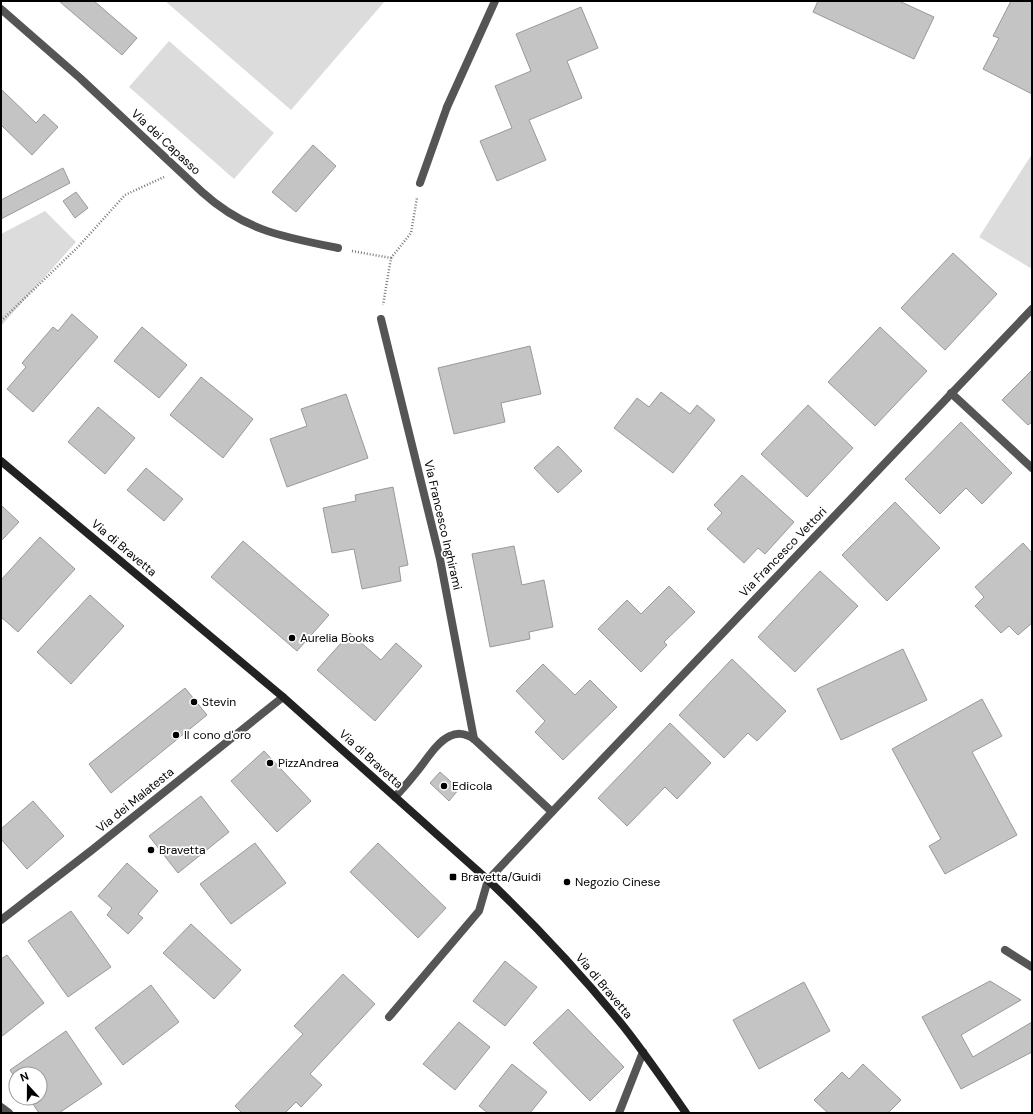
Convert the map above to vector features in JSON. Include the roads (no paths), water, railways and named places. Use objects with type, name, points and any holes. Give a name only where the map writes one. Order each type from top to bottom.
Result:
[{"type":"main road","name":"Via di Bravetta","points":[[1,461],[283,697],[521,911],[555,947],[623,1026],[686,1113]]},
{"type":"street","points":[[420,183],[447,106],[495,1]]},
{"type":"street","name":"Via dei Capasso","points":[[1,9],[80,78],[222,209],[250,225],[277,235],[338,248]]},
{"type":"street","name":"Via Francesco Vettori","points":[[488,880],[951,393],[1032,310]]},
{"type":"street","name":"Via Francesco Inghirami","points":[[380,319],[440,558],[474,739]]},
{"type":"street","points":[[951,393],[1032,468]]},
{"type":"street","name":"Via dei Malatesta","points":[[1,920],[92,850],[283,697]]},
{"type":"street","points":[[395,797],[439,744],[447,738],[460,734],[474,739],[552,812]]},
{"type":"street","points":[[389,1017],[479,911],[488,880]]},
{"type":"street","points":[[1005,950],[1032,967]]},
{"type":"street","points":[[619,1113],[643,1052]]},
{"type":"street","points":[[1,1107],[9,1113]]},
{"type":"place","name":"Aurelia Books","points":[[292,638]]},
{"type":"place","name":"Stevin","points":[[194,702]]},
{"type":"place","name":"Il cono d'oro","points":[[176,735]]},
{"type":"place","name":"PizzAndrea","points":[[270,763]]},
{"type":"place","name":"Edicola","points":[[444,786]]},
{"type":"place","name":"Bravetta","points":[[151,850]]},
{"type":"place","name":"Bravetta/Guidi","points":[[453,877]]},
{"type":"place","name":"Negozio Cinese","points":[[567,882]]}]
